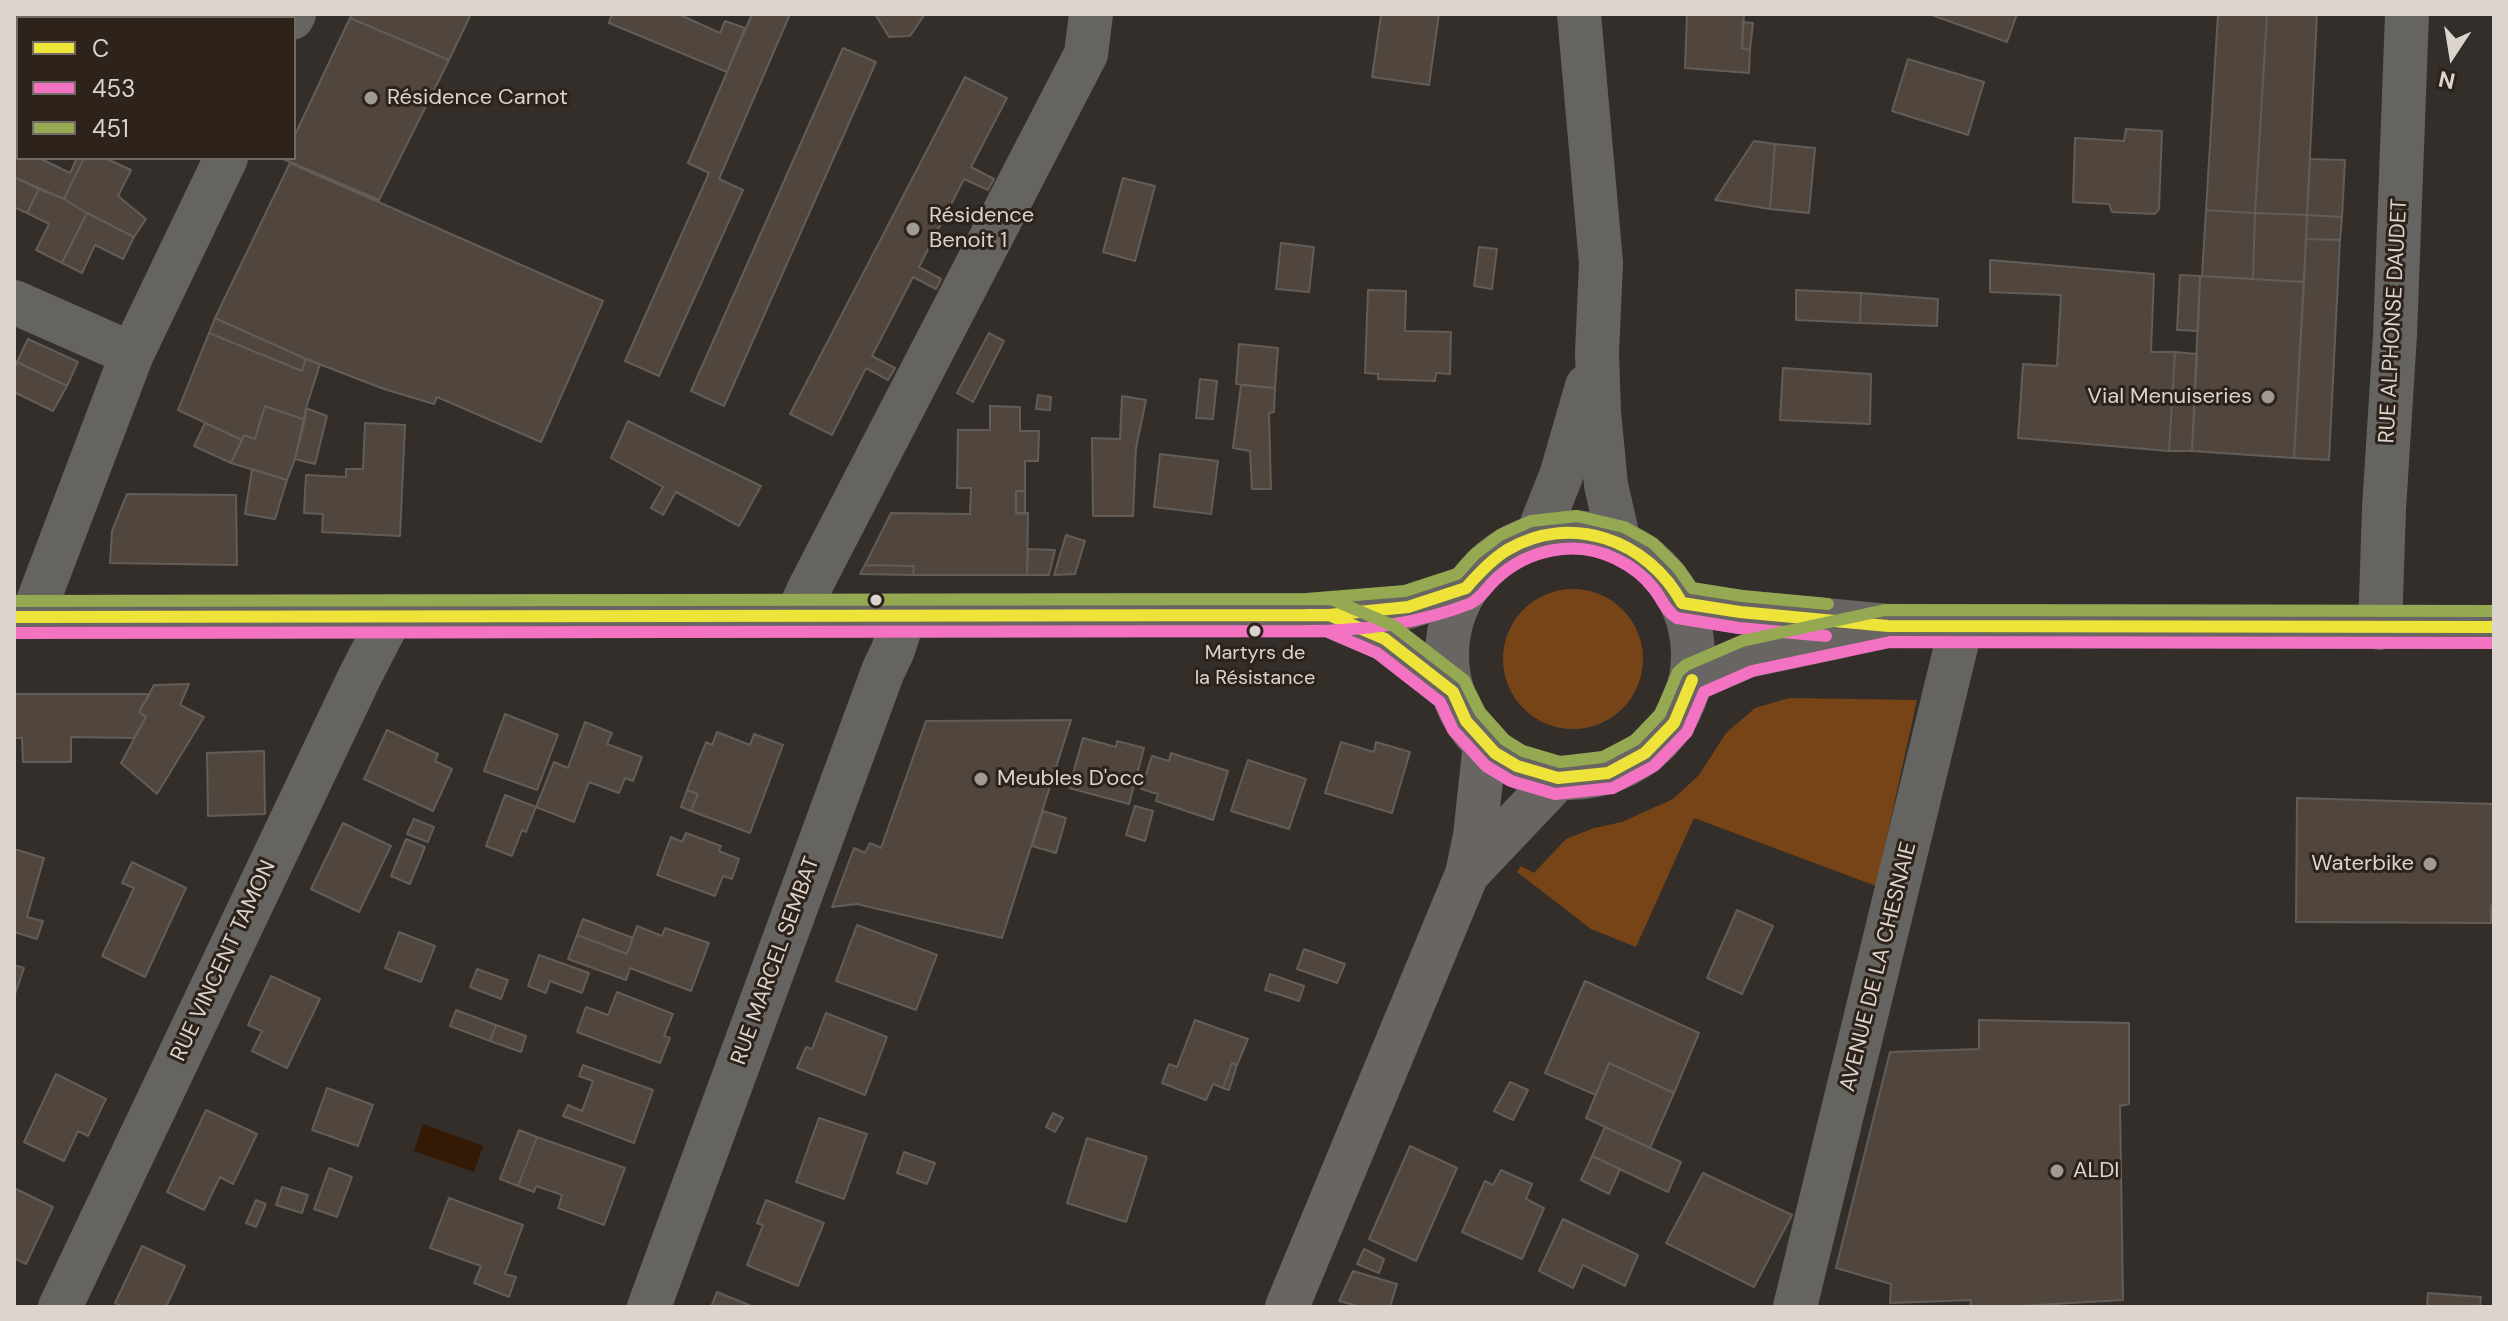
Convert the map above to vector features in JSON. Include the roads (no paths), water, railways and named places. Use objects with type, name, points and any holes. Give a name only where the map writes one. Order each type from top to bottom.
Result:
[{"type":"main road","points":[[1578,532],[1619,542],[1645,557],[1666,578],[1682,603],[1693,643],[1692,680],[1674,723],[1645,753],[1608,773],[1558,778],[1517,766],[1485,743],[1466,721],[1453,692],[1448,676],[1447,645],[1453,615],[1466,588],[1486,566],[1510,548],[1537,536],[1578,532]]},
{"type":"main road","points":[[23,617],[1329,615],[1408,607],[1466,588]]},
{"type":"main road","points":[[1682,603],[1740,612],[1888,626],[2494,627]]},
{"type":"main road","points":[[1329,615],[1385,639],[1453,692]]},
{"type":"main road","points":[[1692,680],[1747,656],[1888,626]]},
{"type":"main road","points":[[1287,1307],[1467,874],[1475,836],[1485,743]]},
{"type":"main road","points":[[1467,874],[1558,778]]},
{"type":"street","points":[[797,616],[1086,54],[1091,14]]},
{"type":"street","points":[[1579,14],[1601,263],[1597,353],[1599,412],[1606,485],[1619,542]]},
{"type":"street","name":"RUE ALPHONSE DAUDET","points":[[2380,628],[2407,14]]},
{"type":"street","points":[[23,617],[132,354],[225,160]]},
{"type":"street","points":[[14,302],[132,354]]},
{"type":"street","points":[[1537,536],[1561,476],[1597,353]]},
{"type":"street","name":"RUE VINCENT TAMON","points":[[60,1307],[391,616]]},
{"type":"street","name":"RUE MARCEL SEMBAT","points":[[649,1307],[904,616]]},
{"type":"street","name":"AVENUE DE LA CHESNAIE","points":[[1795,1307],[1961,626]]},
{"type":"place","name":"Résidence Carnot","points":[[371,98]]},
{"type":"place","name":"Résidence Benoit 1","points":[[913,229]]},
{"type":"place","name":"Vial Menuiseries","points":[[2268,397]]},
{"type":"place","name":"Martyrs de la Résistance","points":[[1255,631]]},
{"type":"place","name":"Meubles D'occ","points":[[981,779]]},
{"type":"place","name":"Waterbike","points":[[2430,864]]},
{"type":"place","name":"ALDI","points":[[2057,1171]]}]
